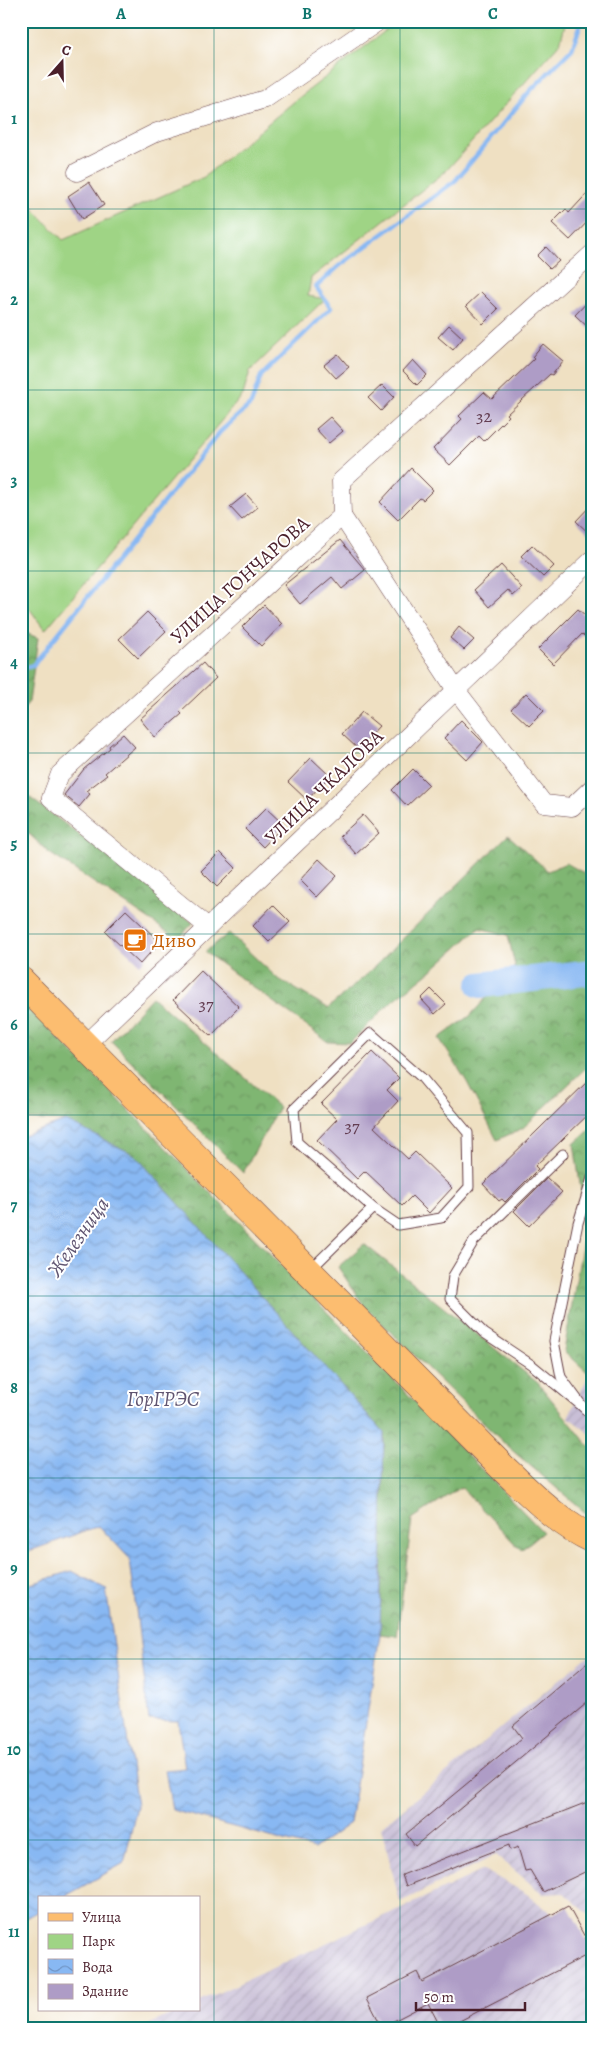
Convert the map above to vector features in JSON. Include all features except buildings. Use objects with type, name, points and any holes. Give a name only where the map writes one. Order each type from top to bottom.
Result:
[{"type":"main road","points":[[21,980],[308,1272],[544,1507],[568,1525],[593,1539]]},
{"type":"street","points":[[77,172],[157,132],[265,98],[379,21]]},
{"type":"street","points":[[593,253],[341,481],[342,516],[456,690],[544,804],[572,807],[593,787]]},
{"type":"street","name":"УЛИЦА ГОНЧАРОВА","points":[[208,927],[51,798],[60,774],[342,516]]},
{"type":"street","name":"УЛИЦА ЧКАЛОВА","points":[[84,1046],[593,559]]},
{"type":"lane","points":[[371,1033],[422,1078],[468,1133],[469,1187],[441,1218],[398,1225],[373,1208],[297,1142],[294,1110],[371,1033]]},
{"type":"lane","points":[[563,1154],[474,1241],[453,1276],[450,1299],[484,1332],[532,1365],[593,1417]]},
{"type":"lane","points":[[583,1407],[562,1377],[554,1341],[578,1223],[593,1175]]},
{"type":"lane","points":[[308,1272],[373,1208]]},
{"type":"shaded area","points":[[593,1367],[593,1436],[568,1417]]},
{"type":"shaded area","points":[[593,1652],[593,1918],[564,1893],[543,1894],[496,1855],[400,1902],[381,1827]]},
{"type":"shaded area","points":[[484,1870],[527,1894],[552,1914],[568,1906],[593,1952],[593,2028],[142,2028],[176,2012],[200,2012],[200,2002]]},
{"type":"green space","points":[[398,21],[566,21],[560,43],[446,171],[311,278],[308,296],[325,299],[250,371],[243,395],[45,630],[21,597],[21,196],[63,240],[204,177],[296,100]]},
{"type":"green space","points":[[21,631],[38,638],[29,702],[21,711]]},
{"type":"green space","points":[[21,791],[145,884],[193,923],[178,939],[48,852],[21,826]]},
{"type":"green space","points":[[508,835],[548,871],[566,863],[593,878],[593,1061],[523,1128],[497,1140],[467,1082],[439,1038],[470,1016],[515,966],[508,935],[479,928],[432,970],[390,1003],[350,1043],[328,1042],[205,952],[229,933],[277,978],[328,1008],[367,974]]},
{"type":"green space","points":[[152,997],[279,1107],[243,1173],[111,1041]]},
{"type":"green space","points":[[21,1000],[543,1532],[521,1550],[461,1487],[412,1519],[397,1636],[380,1634],[384,1433],[66,1121],[21,1119]]},
{"type":"green space","points":[[593,1127],[593,1377],[564,1351],[586,1223],[574,1144]]},
{"type":"green space","points":[[364,1244],[538,1383],[593,1451],[593,1519],[507,1446],[365,1307],[338,1267]]},
{"type":"water","name":"ГорГРЭС","points":[[66,1121],[135,1155],[384,1433],[380,1634],[350,1823],[314,1849],[172,1810],[165,1770],[185,1768],[178,1721],[149,1720],[130,1559],[99,1526],[21,1554],[21,1137]]},
{"type":"water","points":[[72,1571],[106,1589],[137,1806],[124,1863],[66,1896],[38,1896],[38,1912],[21,1921],[21,1587]]},
{"type":"waterway","points":[[21,669],[33,665],[220,432],[251,404],[261,376],[331,308],[316,287],[339,266],[455,181],[530,91],[572,49],[582,21]]},
{"type":"waterway","name":"Железница","points":[[480,985],[593,972]]},
{"type":"place","name":"Диво","points":[[135,940]]}]
